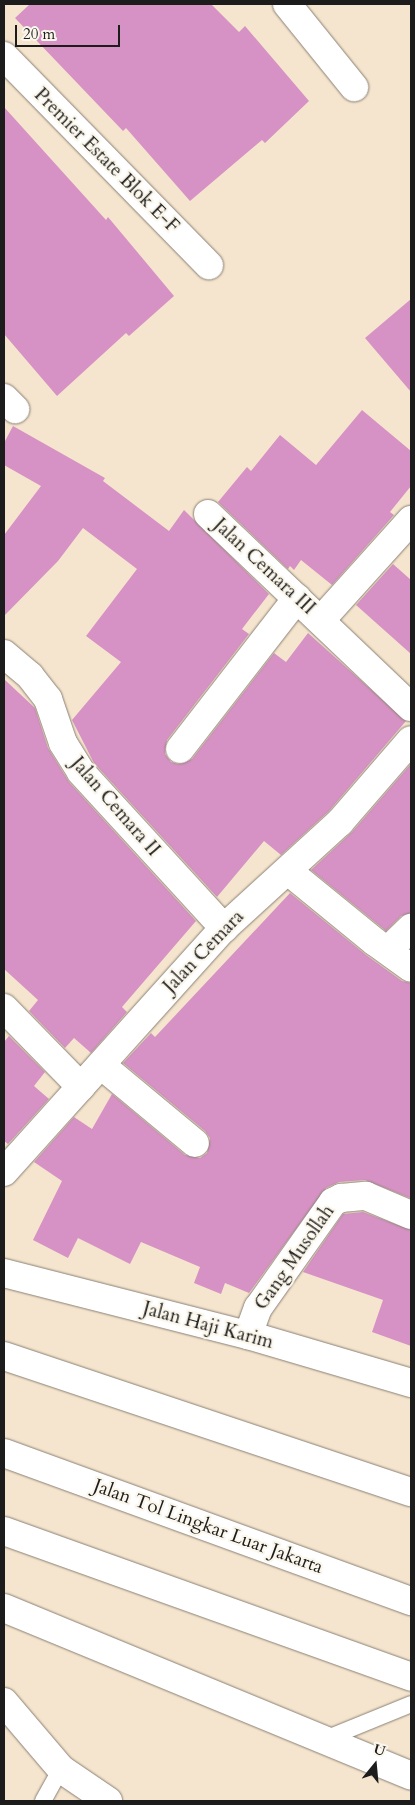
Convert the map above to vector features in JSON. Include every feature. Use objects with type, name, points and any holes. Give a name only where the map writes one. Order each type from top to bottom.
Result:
[{"type":"main road","points":[[287,4],[354,87]]},
{"type":"main road","name":"Premier Estate Blok E-F","points":[[4,56],[209,265]]},
{"type":"main road","name":"Jalan Cemara III","points":[[208,514],[411,707]]},
{"type":"main road","name":"Jalan Cemara III","points":[[321,620],[411,520]]},
{"type":"main road","points":[[180,749],[297,598]]},
{"type":"main road","name":"Jalan Cemara II","points":[[4,654],[30,676],[48,698],[63,743],[81,772],[224,928]]},
{"type":"main road","name":"Jalan Cemara","points":[[4,1172],[224,928],[340,822],[411,740]]},
{"type":"main road","points":[[288,871],[411,968]]},
{"type":"main road","points":[[388,950],[411,928]]},
{"type":"main road","points":[[4,1008],[80,1088]]},
{"type":"main road","points":[[101,1065],[195,1144]]},
{"type":"main road","name":"Gang Musollah","points":[[248,1335],[258,1308],[333,1202],[341,1198],[366,1196],[411,1215]]},
{"type":"main road","name":"Jalan Haji Karim","points":[[4,1274],[248,1335],[411,1383]]},
{"type":"main road","points":[[4,1356],[411,1492]]},
{"type":"main road","name":"Jalan Tol Lingkar Luar Jakarta","points":[[4,1453],[411,1601]]},
{"type":"main road","points":[[4,1531],[411,1677]]},
{"type":"main road","points":[[4,1608],[411,1776]]},
{"type":"main road","points":[[4,1702],[61,1769],[108,1801]]},
{"type":"lane","points":[[323,1740],[411,1704]]},
{"type":"lane","points":[[43,1801],[61,1769]]},
{"type":"building","points":[[30,4],[211,4],[239,32],[245,26],[309,101],[265,143],[262,140],[190,201],[126,128],[123,131],[15,18]]},
{"type":"building","points":[[4,107],[106,220],[108,217],[174,296],[129,336],[126,333],[57,396],[4,334]]},
{"type":"building","points":[[411,299],[411,392],[365,338]]},
{"type":"building","points":[[362,410],[411,451],[411,486],[390,512],[394,515],[332,585],[301,560],[294,570],[290,566],[288,569],[218,502],[247,467],[251,471],[280,435],[316,465]]},
{"type":"building","points":[[13,426],[105,478],[103,481],[169,531],[184,510],[269,594],[242,629],[249,634],[167,740],[165,754],[171,762],[178,764],[192,759],[274,653],[286,662],[308,633],[406,721],[329,811],[281,855],[264,841],[217,897],[94,763],[72,720],[121,662],[86,636],[137,569],[83,528],[58,561],[4,616],[4,535],[41,486],[4,465],[4,443]]},
{"type":"building","points":[[393,564],[411,580],[411,654],[356,605]]},
{"type":"building","points":[[4,679],[35,708],[48,748],[69,782],[196,921],[122,1007],[127,1012],[91,1053],[74,1038],[65,1048],[29,1011],[38,1000],[4,969]]},
{"type":"building","points":[[410,765],[411,913],[401,916],[386,931],[311,870],[352,832]]},
{"type":"building","points":[[290,893],[366,955],[402,981],[411,983],[410,1198],[365,1180],[339,1182],[326,1188],[249,1293],[225,1283],[221,1294],[194,1283],[200,1267],[141,1242],[130,1264],[78,1238],[68,1258],[33,1240],[62,1181],[34,1162],[74,1117],[92,1129],[112,1094],[185,1155],[200,1158],[207,1153],[210,1138],[205,1131],[123,1063],[151,1033],[155,1037]]},
{"type":"building","points":[[9,1036],[45,1072],[34,1086],[49,1099],[8,1144],[4,1141],[4,1042]]},
{"type":"building","points":[[363,1212],[411,1230],[411,1346],[372,1332],[383,1300],[303,1272],[343,1214]]}]
